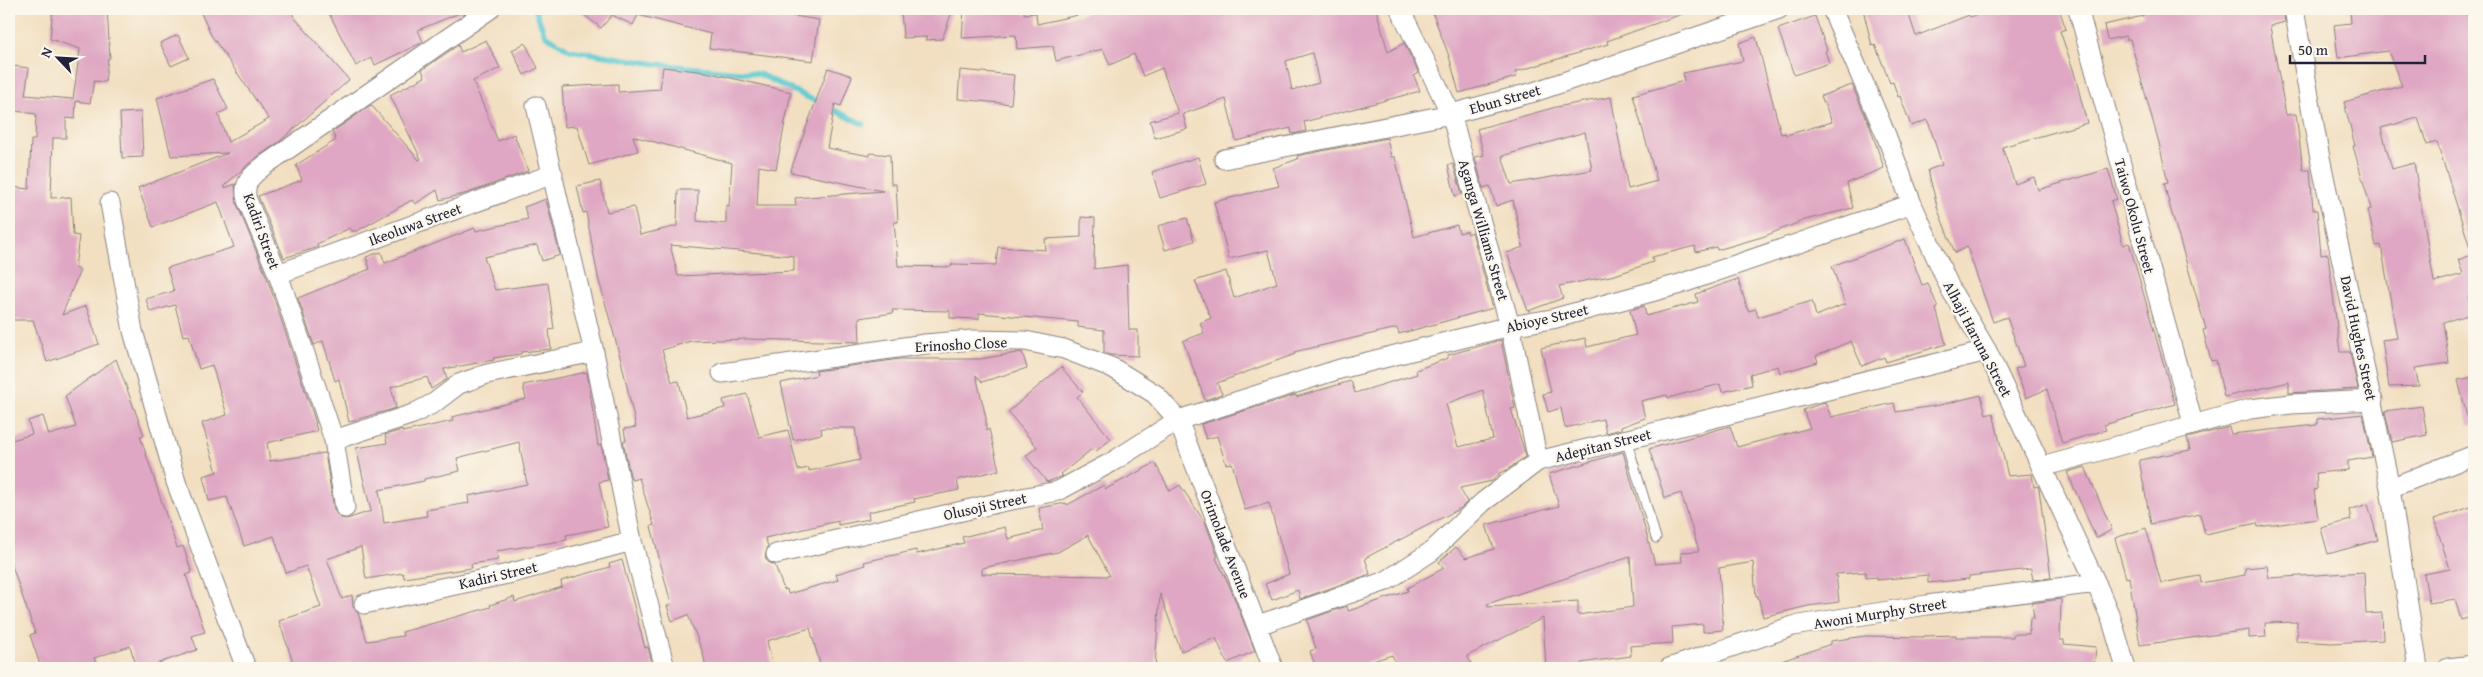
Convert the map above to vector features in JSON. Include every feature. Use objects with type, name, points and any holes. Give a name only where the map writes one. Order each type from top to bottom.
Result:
[{"type":"street","name":"Kadiri Street","points":[[345,508],[334,440],[278,274],[247,200],[244,191],[246,183],[265,165],[292,145],[490,9]]},
{"type":"street","name":"Aganga Williams Street","points":[[1400,9],[1451,114],[1510,326],[1538,461]]},
{"type":"street","name":"Ebun Street","points":[[1224,159],[1451,114],[1534,92],[1779,9]]},
{"type":"street","name":"Alhaji Haruna Street","points":[[1832,9],[1886,135],[1912,204],[1951,290],[1987,351],[2096,584],[2112,621],[2126,668]]},
{"type":"street","name":"Taiwo Okolu Street","points":[[2078,9],[2193,423]]},
{"type":"street","name":"David Hughes Street","points":[[2294,9],[2318,148],[2373,400],[2390,488],[2418,668]]},
{"type":"street","points":[[536,106],[594,352],[632,541],[665,668]]},
{"type":"street","name":"Ikeoluwa Street","points":[[278,274],[553,174]]},
{"type":"street","points":[[110,203],[133,331],[174,473],[246,668]]},
{"type":"street","name":"Abioye Street","points":[[1178,420],[1340,369],[1510,326],[1552,319],[1680,284],[1912,204]]},
{"type":"street","name":"Erinosho Close","points":[[722,372],[925,344],[972,340],[1025,341],[1064,349],[1113,368],[1155,394],[1178,420]]},
{"type":"street","name":"Adepitan Street","points":[[1258,626],[1386,581],[1432,551],[1482,502],[1538,461],[1987,351]]},
{"type":"street","points":[[334,440],[413,414],[434,403],[459,384],[487,374],[594,352]]},
{"type":"street","points":[[2042,467],[2193,423],[2250,409],[2283,405],[2373,400]]},
{"type":"street","name":"Olusoji Street","points":[[776,554],[1001,502],[1058,491],[1112,462],[1178,420]]},
{"type":"street","name":"Orimolade Avenue","points":[[1178,420],[1273,668]]},
{"type":"street","points":[[2390,488],[2474,455]]},
{"type":"street","name":"Kadiri Street","points":[[364,604],[508,574],[632,541]]},
{"type":"street","name":"Awoni Murphy Street","points":[[1669,668],[1793,626],[2096,584]]},
{"type":"street","points":[[2448,668],[2474,665]]},
{"type":"lane","points":[[1626,439],[1656,538]]},
{"type":"building","points":[[53,9],[107,9],[110,58],[108,58],[105,82],[94,81],[90,103],[76,101],[75,119],[66,118],[66,138],[53,138],[51,198],[71,197],[73,235],[79,236],[75,268],[80,270],[62,315],[86,306],[99,344],[47,362],[33,320],[9,320],[11,257],[9,256],[9,242],[12,222],[9,221],[9,210],[11,187],[29,189],[31,140],[35,140],[36,114],[9,110],[9,95],[13,66],[29,68],[25,95],[73,99],[80,49],[50,39]]},
{"type":"building","points":[[199,9],[290,9],[294,17],[349,80],[279,142],[253,160],[224,186],[225,188],[235,184],[237,204],[267,278],[316,423],[317,431],[267,443],[270,461],[325,453],[334,510],[341,518],[347,519],[371,511],[356,448],[387,443],[385,435],[402,430],[402,432],[453,421],[452,417],[526,399],[523,385],[587,372],[598,446],[601,445],[608,480],[599,482],[608,527],[566,535],[567,540],[497,551],[498,560],[471,564],[472,568],[404,578],[403,573],[366,579],[361,547],[327,559],[342,599],[352,595],[353,607],[358,613],[367,641],[403,636],[402,632],[491,607],[490,605],[514,597],[515,602],[562,587],[561,581],[610,567],[609,564],[622,560],[645,648],[648,647],[653,668],[379,668],[378,662],[359,668],[354,668],[352,663],[336,668],[295,668],[279,621],[321,607],[306,566],[286,573],[274,536],[244,546],[227,497],[209,501],[203,476],[217,472],[202,423],[227,415],[212,365],[199,369],[189,335],[183,336],[175,305],[150,312],[146,299],[174,291],[167,268],[234,247],[218,202],[153,227],[138,188],[228,153],[171,156],[157,98],[213,79],[228,109],[218,114],[228,142],[269,119],[211,35]],"holes":[[[519,442],[527,484],[468,496],[469,503],[426,510],[427,516],[384,523],[379,490],[424,481],[424,479],[460,471],[457,458]]]},
{"type":"building","points":[[327,9],[469,9],[418,30],[423,42],[375,65],[371,58],[356,66]]},
{"type":"building","points":[[577,9],[751,9],[819,20],[813,61],[709,48],[711,34],[638,15],[633,25],[612,15],[601,28]]},
{"type":"building","points":[[901,9],[953,9],[942,39],[925,40],[927,37],[903,38]]},
{"type":"building","points":[[964,9],[1024,9],[1024,14],[1036,13],[1037,24],[1087,13],[1085,9],[1376,9],[1388,52],[1404,43],[1419,73],[1414,76],[1420,91],[1304,122],[1306,131],[1292,134],[1291,128],[1236,141],[1226,99],[1183,114],[1187,129],[1155,138],[1150,121],[1178,113],[1162,68],[1143,76],[1134,54],[1110,65],[1103,49],[1056,61],[1053,46],[1017,49],[1016,35],[962,38]],"holes":[[[1312,53],[1319,83],[1292,90],[1286,61]]]},
{"type":"building","points":[[1431,9],[1696,9],[1607,41],[1608,44],[1515,72],[1516,77],[1459,93],[1449,56]]},
{"type":"building","points":[[1863,9],[1907,9],[1916,36],[1969,15],[1970,17],[1996,9],[2059,9],[2066,29],[2060,31],[2074,72],[2087,123],[2002,147],[2015,184],[2034,177],[2038,190],[2108,169],[2117,199],[2111,201],[2123,245],[2129,243],[2175,404],[2104,425],[2106,430],[2062,443],[2047,389],[2026,398],[2015,369],[2024,366],[2007,317],[1993,322],[1967,247],[1955,253],[1938,210],[1928,170],[1942,165],[1929,124],[1927,120],[1911,126],[1900,96],[1898,97],[1893,82],[1890,83],[1875,45],[1872,46]]},
{"type":"building","points":[[2142,9],[2283,9],[2285,22],[2270,26],[2286,115],[2296,114],[2303,170],[2310,170],[2313,210],[2317,210],[2321,255],[2328,254],[2340,352],[2350,352],[2358,389],[2289,393],[2289,382],[2224,397],[2216,360],[2211,361],[2203,330],[2206,329],[2170,207],[2164,183],[2168,182],[2159,143],[2130,39],[2126,39],[2126,36],[2107,40],[2104,25],[2143,16]]},
{"type":"building","points":[[2350,9],[2465,9],[2474,35],[2474,251],[2471,251],[2437,142],[2427,145],[2418,118],[2381,128],[2392,169],[2414,163],[2434,282],[2463,274],[2458,260],[2474,254],[2474,299],[2470,295],[2468,296],[2472,314],[2443,322],[2449,363],[2415,368],[2419,386],[2389,387],[2382,340],[2397,338],[2381,245],[2376,246],[2368,210],[2371,209],[2353,146],[2355,146],[2344,102],[2402,86],[2388,51],[2338,58],[2334,25],[2351,23]]},
{"type":"building","points":[[1815,16],[1827,50],[1825,51],[1829,63],[1794,75],[1778,29]]},
{"type":"building","points":[[178,35],[189,58],[171,66],[160,43]]},
{"type":"building","points":[[1756,37],[1781,134],[1786,133],[1786,135],[1832,122],[1821,96],[1852,85],[1869,124],[1884,168],[1847,183],[1853,208],[1805,220],[1762,237],[1717,250],[1716,247],[1696,252],[1695,246],[1652,257],[1653,262],[1615,275],[1559,286],[1563,298],[1528,311],[1507,253],[1523,247],[1513,200],[1496,206],[1490,186],[1483,188],[1475,157],[1484,155],[1477,129],[1556,107],[1611,97],[1628,189],[1657,181],[1633,95],[1684,81],[1683,73],[1743,61],[1739,43]],"holes":[[[1585,132],[1592,170],[1511,184],[1502,156]]]},
{"type":"building","points":[[486,40],[500,68],[473,81],[498,141],[514,134],[528,171],[468,193],[440,200],[437,190],[415,204],[412,200],[357,231],[352,231],[350,228],[317,244],[318,247],[284,258],[258,196],[302,180],[296,165],[336,140],[332,132],[371,105],[419,160],[421,159],[390,95],[425,77],[422,70],[458,45],[461,52]]},
{"type":"building","points":[[525,43],[538,68],[524,75],[512,50]]},
{"type":"building","points":[[663,67],[706,72],[791,92],[776,169],[759,166],[757,206],[796,206],[795,198],[883,191],[790,172],[828,68],[852,76],[841,106],[835,104],[827,148],[870,156],[870,153],[890,155],[891,184],[896,184],[898,222],[894,222],[898,266],[951,267],[952,264],[996,265],[998,247],[1046,250],[1045,239],[1081,237],[1081,217],[1095,218],[1094,269],[1127,265],[1129,330],[1138,330],[1138,356],[1110,355],[1104,352],[1104,330],[1078,327],[1078,322],[979,313],[979,319],[950,318],[950,311],[892,310],[893,313],[859,318],[860,342],[746,339],[691,341],[662,350],[672,382],[679,381],[687,417],[725,408],[723,400],[747,394],[759,437],[788,430],[798,470],[809,468],[809,471],[860,460],[855,428],[821,428],[822,434],[793,440],[781,383],[817,375],[816,371],[900,359],[980,359],[1022,352],[1027,368],[982,382],[976,375],[986,418],[986,431],[989,429],[999,470],[957,480],[959,490],[914,499],[915,502],[868,512],[869,519],[838,525],[838,521],[765,538],[768,546],[765,557],[768,562],[775,565],[784,590],[787,589],[788,594],[838,580],[836,574],[865,565],[864,562],[916,550],[917,554],[964,543],[962,537],[1005,527],[1008,539],[1043,530],[1039,508],[1066,503],[1067,505],[1104,485],[1106,489],[1155,463],[1170,491],[1180,485],[1206,524],[1218,557],[1216,558],[1230,587],[1255,651],[1227,663],[1216,638],[1181,651],[1160,594],[1155,668],[1111,666],[1111,668],[821,668],[810,628],[767,641],[773,668],[706,668],[703,653],[688,615],[672,621],[667,606],[671,604],[651,526],[654,525],[639,478],[632,480],[630,476],[623,441],[626,441],[624,429],[636,427],[621,360],[598,277],[586,212],[583,213],[577,186],[600,181],[607,212],[634,207],[640,235],[677,226],[678,190],[698,190],[697,221],[726,224],[726,205],[729,206],[732,163],[633,136],[638,151],[589,165],[577,126],[565,127],[562,87],[618,84],[618,92],[660,89]],"holes":[[[670,245],[794,256],[794,271],[678,276]],[[1088,535],[1110,576],[982,574],[982,568],[1058,552]]]},
{"type":"building","points":[[960,70],[1014,75],[1011,104],[958,99]]},
{"type":"building","points":[[141,112],[143,157],[122,158],[120,113]]},
{"type":"building","points":[[1387,138],[1391,157],[1395,157],[1414,237],[1457,225],[1459,233],[1467,231],[1468,234],[1472,232],[1493,308],[1399,334],[1397,328],[1294,352],[1295,354],[1217,383],[1222,394],[1205,400],[1183,341],[1204,333],[1200,323],[1211,318],[1195,281],[1226,271],[1234,298],[1277,283],[1268,250],[1229,259],[1214,202],[1279,186],[1273,168],[1298,159],[1297,156]]},
{"type":"building","points":[[1198,157],[1206,184],[1160,198],[1152,172]]},
{"type":"building","points":[[1453,164],[1462,194],[1455,196],[1448,165]]},
{"type":"building","points":[[546,199],[560,255],[542,261],[537,245],[484,257],[495,290],[548,283],[554,329],[549,330],[551,349],[521,352],[521,354],[493,358],[494,360],[444,369],[447,379],[431,389],[427,377],[391,387],[396,408],[349,422],[339,379],[335,381],[323,341],[314,345],[298,298],[370,269],[366,257],[381,252],[385,263],[475,228],[476,231],[528,219],[524,207]]},
{"type":"building","points":[[1187,218],[1194,241],[1165,250],[1158,226]]},
{"type":"building","points":[[1905,239],[1922,285],[1928,283],[1938,308],[1936,309],[1946,344],[1886,362],[1884,357],[1862,366],[1851,341],[1816,356],[1818,362],[1780,373],[1778,366],[1750,374],[1752,385],[1722,392],[1720,384],[1668,398],[1667,395],[1641,401],[1645,418],[1621,427],[1621,429],[1606,433],[1603,419],[1565,428],[1561,408],[1548,412],[1543,394],[1551,392],[1541,348],[1585,338],[1587,347],[1636,335],[1630,310],[1644,306],[1646,316],[1698,302],[1696,294],[1738,279],[1748,311],[1756,309],[1758,317],[1812,301],[1816,316],[1845,304],[1832,266]]},
{"type":"building","points":[[1501,340],[1515,408],[1511,409],[1526,456],[1507,470],[1499,473],[1499,476],[1492,481],[1460,488],[1467,502],[1461,508],[1365,558],[1370,574],[1300,599],[1298,590],[1272,600],[1265,584],[1289,574],[1269,503],[1245,510],[1232,463],[1226,464],[1217,436],[1206,439],[1201,424],[1296,395],[1296,397],[1351,381],[1355,393],[1417,374],[1416,370],[1448,358],[1448,355]],"holes":[[[1483,390],[1493,439],[1458,447],[1446,404]]]},
{"type":"building","points":[[116,359],[144,435],[140,436],[177,548],[183,546],[192,573],[186,575],[205,632],[192,636],[197,650],[144,668],[137,668],[130,646],[94,658],[98,668],[41,668],[30,635],[35,633],[9,557],[9,441],[32,434],[28,421],[43,416],[49,435],[76,427],[65,396]]},
{"type":"building","points":[[1061,367],[1083,392],[1077,397],[1111,439],[1095,452],[1092,449],[1061,474],[1063,476],[1047,482],[1026,456],[1037,447],[1008,412]]},
{"type":"building","points":[[2474,377],[2474,424],[2469,425],[2458,380]]},
{"type":"building","points":[[1981,395],[1986,415],[1993,413],[2008,476],[2032,474],[2034,487],[2038,486],[2051,578],[2033,580],[2031,569],[1969,576],[1969,579],[1928,583],[1928,575],[1877,580],[1877,577],[1866,578],[1866,572],[1836,574],[1839,602],[1808,606],[1763,617],[1758,596],[1756,596],[1753,562],[1719,568],[1723,630],[1703,632],[1703,624],[1672,627],[1673,643],[1630,646],[1631,656],[1581,663],[1581,668],[1546,668],[1543,618],[1467,656],[1471,663],[1461,668],[1398,668],[1392,655],[1350,668],[1316,668],[1310,651],[1316,649],[1307,620],[1347,606],[1348,611],[1408,591],[1407,588],[1444,568],[1439,562],[1456,547],[1466,558],[1494,549],[1486,525],[1559,506],[1549,474],[1623,452],[1655,564],[1682,562],[1681,552],[1699,551],[1681,493],[1665,498],[1649,449],[1730,426],[1737,447],[1810,428],[1803,410],[1825,402],[1831,417],[1894,403],[1896,412],[1940,405]],"holes":[[[1630,557],[1633,607],[1578,615],[1578,601],[1488,607],[1487,604]]]},
{"type":"building","points":[[2422,406],[2427,435],[2392,442],[2385,411]]},
{"type":"building","points":[[2363,414],[2372,457],[2348,461],[2348,470],[2316,473],[2317,489],[2314,490],[2318,519],[2258,527],[2257,523],[2205,534],[2200,514],[2151,524],[2139,460],[2190,450],[2187,438],[2229,427],[2231,434],[2317,425],[2317,419]]},
{"type":"building","points":[[2085,467],[2112,530],[2096,538],[2067,472]]},
{"type":"building","points":[[2368,504],[2378,540],[2328,554],[2321,528],[2351,520],[2349,510]]},
{"type":"building","points":[[2474,506],[2474,616],[2461,620],[2455,599],[2429,603],[2424,574],[2450,569],[2434,519]]},
{"type":"building","points":[[2146,528],[2161,583],[2200,576],[2201,583],[2245,575],[2245,568],[2267,566],[2269,578],[2364,572],[2366,614],[2382,613],[2383,640],[2332,643],[2296,641],[2297,622],[2265,623],[2266,637],[2249,638],[2249,630],[2140,645],[2129,577],[2126,578],[2115,538]]},
{"type":"building","points":[[2061,599],[2060,640],[2064,640],[2064,644],[2096,647],[2094,668],[1767,668],[1767,666],[1831,644],[1831,641],[1865,636],[1924,637],[1956,635],[1956,637],[2013,637],[2013,634],[2029,634],[2030,618],[2034,618],[2032,603]]},
{"type":"waterway","points":[[535,9],[545,35],[570,50],[656,64],[759,74],[863,124]]}]
